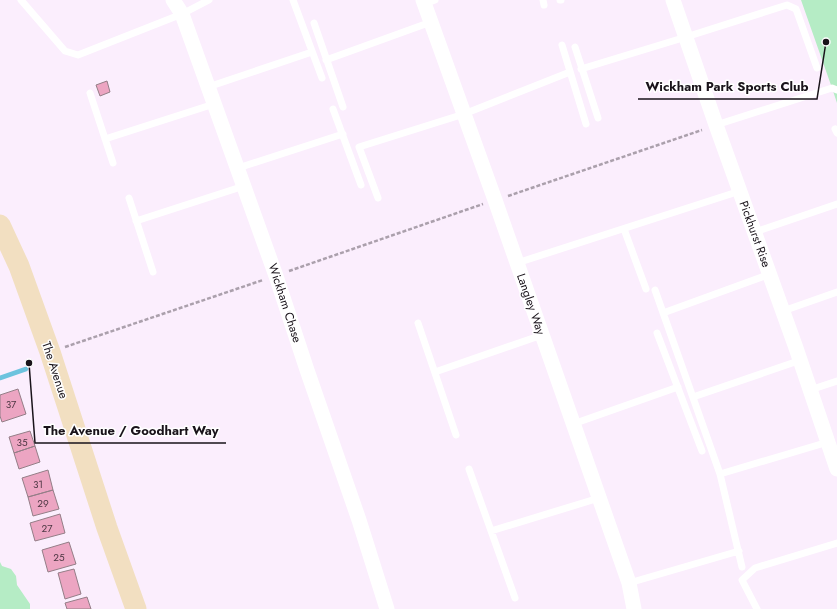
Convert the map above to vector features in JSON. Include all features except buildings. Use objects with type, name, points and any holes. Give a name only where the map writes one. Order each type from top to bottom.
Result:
[{"type":"street","name":"Wickham Chase","points":[[173,0],[182,14],[276,276],[359,520],[387,609]]},
{"type":"street","name":"Pickhurst Rise","points":[[673,0],[837,469]]},
{"type":"street","name":"Langley Way","points":[[428,1],[431,22],[629,584],[634,609]]},
{"type":"street","name":"The Avenue","points":[[0,225],[19,266],[50,352],[136,609]]},
{"type":"lane","points":[[24,1],[65,51],[78,55],[182,14],[209,0]]},
{"type":"lane","points":[[293,0],[322,78]]},
{"type":"lane","points":[[582,69],[787,5],[796,9],[817,68]]},
{"type":"lane","points":[[326,60],[431,22]]},
{"type":"lane","points":[[314,23],[343,107]]},
{"type":"lane","points":[[562,45],[586,124]]},
{"type":"lane","points":[[575,48],[598,118]]},
{"type":"lane","points":[[208,87],[312,52]]},
{"type":"lane","points":[[378,198],[359,147],[464,114],[570,72]]},
{"type":"lane","points":[[716,125],[832,88],[837,90]]},
{"type":"lane","points":[[90,93],[113,163]]},
{"type":"lane","points":[[105,139],[214,104]]},
{"type":"lane","points":[[333,108],[361,185]]},
{"type":"lane","points":[[238,168],[343,134]]},
{"type":"lane","points":[[136,221],[244,186]]},
{"type":"lane","points":[[517,263],[740,191]]},
{"type":"lane","points":[[128,198],[153,272]]},
{"type":"lane","points":[[754,232],[837,204]]},
{"type":"lane","points":[[624,228],[646,289]]},
{"type":"lane","points":[[663,313],[770,274]]},
{"type":"lane","points":[[655,290],[720,474],[742,567]]},
{"type":"lane","points":[[783,311],[837,292]]},
{"type":"lane","points":[[418,323],[456,435]]},
{"type":"lane","points":[[657,333],[702,451]]},
{"type":"lane","points":[[435,372],[542,335]]},
{"type":"lane","points":[[693,397],[800,360]]},
{"type":"lane","points":[[810,390],[837,381]]},
{"type":"lane","points":[[573,424],[678,387]]},
{"type":"lane","points":[[720,474],[828,442]]},
{"type":"lane","points":[[469,468],[515,598]]},
{"type":"lane","points":[[491,531],[599,498]]},
{"type":"lane","points":[[757,609],[742,580],[755,568],[837,543]]},
{"type":"lane","points":[[629,584],[739,551]]},
{"type":"path","points":[[50,352],[716,125]]},
{"type":"green space","points":[[801,0],[837,0],[837,103],[832,88]]},
{"type":"green space","points":[[0,562],[2,566],[11,569],[16,576],[17,585],[30,604],[30,609],[0,609]]},
{"type":"waterway","points":[[0,378],[26,369]]},
{"type":"place","name":"Wickham Park Sports Club","points":[[826,42]]},
{"type":"place","name":"The Avenue / Goodhart Way","points":[[29,363]]}]
